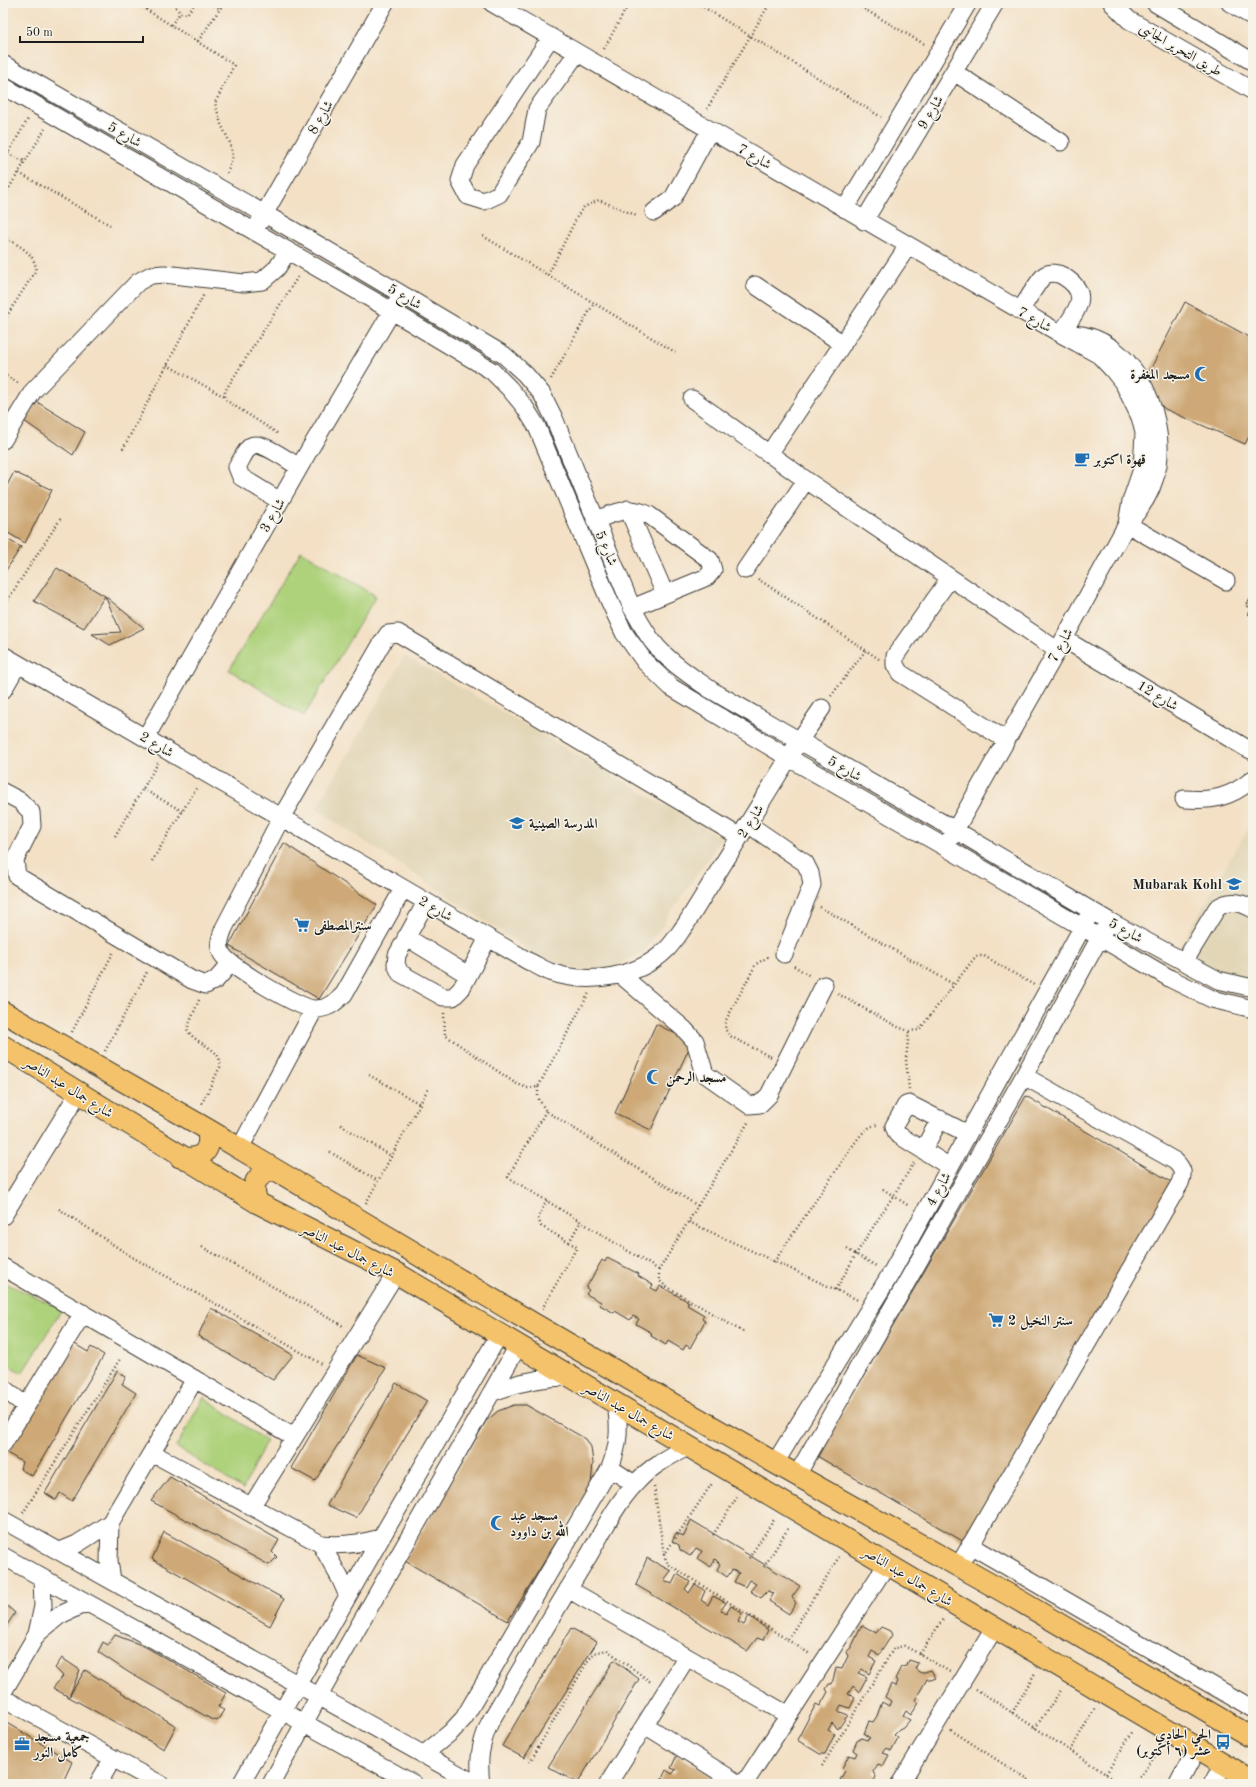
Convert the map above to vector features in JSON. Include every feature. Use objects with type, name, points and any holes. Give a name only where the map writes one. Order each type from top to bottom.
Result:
[{"type":"main road","name":"شارع جمال عبد الناصر","points":[[3,1012],[240,1148],[274,1170],[358,1218],[534,1324],[775,1463],[1013,1597],[1253,1738]]},
{"type":"main road","name":"شارع جمال عبد الناصر","points":[[4,1048],[79,1092],[180,1157],[258,1203],[396,1273],[569,1378],[748,1480],[886,1564],[1073,1673],[1253,1781]]},
{"type":"main road","points":[[180,1157],[190,1159],[200,1156],[207,1149],[210,1139],[200,1125]]},
{"type":"main road","points":[[258,1203],[254,1193],[256,1181],[263,1173],[274,1170]]},
{"type":"street","name":"شارع 8","points":[[254,232],[385,3]]},
{"type":"street","name":"شارع 7","points":[[492,3],[864,221],[1099,355],[1124,384],[1135,405],[1144,433],[1142,469],[1131,501],[1127,524],[1061,644],[945,847]]},
{"type":"street","name":"شارع 9","points":[[845,209],[968,3]]},
{"type":"street","name":"شارع 9","points":[[864,221],[995,3]]},
{"type":"street","name":"طريق التحرير الجانبى","points":[[1112,3],[1129,20],[1253,91]]},
{"type":"street","points":[[1155,3],[1253,62]]},
{"type":"street","points":[[1230,3],[1253,17]]},
{"type":"street","points":[[551,37],[466,165],[460,181],[468,196],[484,201],[498,194],[531,142],[537,110],[577,53]]},
{"type":"street","name":"شارع 5","points":[[3,64],[402,294],[504,356],[525,374],[542,394],[554,418],[632,608],[645,631],[661,652],[683,672],[1109,921],[1218,980],[1253,988]]},
{"type":"street","points":[[954,72],[1061,142]]},
{"type":"street","name":"شارع 5","points":[[3,86],[392,311],[492,371],[524,406],[537,427],[624,633],[645,662],[671,687],[789,758],[1171,979],[1212,999],[1253,1009]]},
{"type":"street","points":[[654,212],[673,198],[704,127]]},
{"type":"street","points":[[769,454],[908,246]]},
{"type":"street","points":[[3,440],[33,391],[138,282],[151,275],[164,274],[244,283],[262,281],[277,268],[288,251]]},
{"type":"street","points":[[1020,311],[1045,275],[1053,273],[1061,274],[1076,285],[1080,294],[1080,304],[1061,334],[1084,335],[1102,341],[1132,367],[1140,378],[1150,402],[1157,429],[1158,464],[1155,477],[1149,494],[1141,508],[1127,524],[1226,581]]},
{"type":"street","points":[[755,285],[843,344]]},
{"type":"street","name":"شارع 3","points":[[146,737],[299,467],[402,294]]},
{"type":"street","name":"شارع 12","points":[[692,399],[806,480],[950,578],[1061,644],[1246,748],[1253,750]]},
{"type":"street","points":[[280,501],[241,477],[237,468],[247,450],[253,445],[262,445],[299,467]]},
{"type":"street","points":[[745,570],[806,480]]},
{"type":"street","points":[[628,509],[665,594]]},
{"type":"street","points":[[595,520],[628,509],[639,510],[649,515],[710,560],[713,570],[707,577],[632,608]]},
{"type":"street","points":[[950,578],[895,656],[895,665],[900,673],[1006,740]]},
{"type":"street","points":[[403,889],[344,994],[331,1006],[314,1010],[298,1005],[230,964],[222,954],[219,940],[224,928],[281,818],[388,634],[398,634],[744,831],[805,864],[810,872],[812,885],[784,954]]},
{"type":"street","name":"شارع 2","points":[[3,655],[146,737],[281,818],[488,938],[550,972],[573,977],[621,975],[643,966],[667,949],[686,924],[799,741],[822,708]]},
{"type":"street","points":[[3,690],[18,664]]},
{"type":"street","points":[[1184,799],[1203,800],[1223,797],[1240,789],[1253,779]]},
{"type":"street","points":[[3,792],[20,801],[31,812],[32,826],[15,860],[17,876],[192,980],[206,985],[216,980],[230,964]]},
{"type":"street","points":[[426,902],[397,954],[396,964],[400,973],[443,997],[453,997],[461,990],[488,938]]},
{"type":"street","points":[[1184,962],[1217,908],[1224,904],[1234,902],[1242,903],[1253,909]]},
{"type":"street","name":"شارع 4","points":[[775,1463],[890,1275],[1046,992],[1083,928],[1091,910]]},
{"type":"street","name":"شارع 4","points":[[797,1475],[1024,1076],[1109,921]]},
{"type":"street","points":[[406,938],[468,975]]},
{"type":"street","points":[[621,975],[684,1028],[695,1041],[705,1074],[749,1105],[760,1104],[769,1095],[786,1064],[824,985]]},
{"type":"street","points":[[240,1148],[314,1010]]},
{"type":"street","points":[[958,1567],[1184,1175],[1181,1167],[1175,1161],[1024,1076]]},
{"type":"street","points":[[3,1216],[79,1092]]},
{"type":"street","points":[[950,1167],[897,1134],[894,1126],[906,1105],[909,1104],[968,1134]]},
{"type":"street","points":[[923,1150],[940,1119]]},
{"type":"street","points":[[3,1267],[294,1437]]},
{"type":"street","points":[[251,1506],[396,1273]]},
{"type":"street","points":[[3,1444],[82,1313]]},
{"type":"street","points":[[241,1784],[499,1335]]},
{"type":"street","points":[[271,1784],[319,1696],[518,1346]]},
{"type":"street","points":[[491,1393],[528,1380],[549,1377],[569,1378]]},
{"type":"street","points":[[60,1551],[77,1544],[110,1523],[195,1379]]},
{"type":"street","points":[[3,1388],[26,1406]]},
{"type":"street","points":[[423,1755],[451,1732],[464,1718],[610,1468],[618,1448],[620,1426],[616,1404]]},
{"type":"street","points":[[481,1784],[478,1764],[482,1741],[490,1722],[568,1589],[634,1484],[650,1468],[669,1456],[690,1446]]},
{"type":"street","points":[[152,1453],[321,1544],[341,1546],[381,1538]]},
{"type":"street","points":[[610,1468],[634,1484]]},
{"type":"street","points":[[110,1523],[109,1561],[112,1580]]},
{"type":"street","points":[[9,1524],[60,1551],[476,1784]]},
{"type":"street","points":[[321,1544],[348,1596]]},
{"type":"street","points":[[970,1546],[1253,1709]]},
{"type":"street","points":[[3,1556],[305,1723],[400,1780],[414,1784]]},
{"type":"street","points":[[744,1784],[886,1564]]},
{"type":"street","points":[[3,1692],[37,1634],[43,1606],[42,1578]]},
{"type":"street","points":[[568,1589],[788,1715]]},
{"type":"street","points":[[37,1634],[60,1615],[86,1603]]},
{"type":"street","points":[[900,1784],[995,1627]]},
{"type":"street","points":[[608,1784],[687,1657]]},
{"type":"street","points":[[3,1698],[160,1784]]},
{"type":"street","points":[[645,1725],[739,1784]]},
{"type":"street","points":[[1178,1784],[1197,1748]]},
{"type":"street","points":[[98,1784],[113,1758]]},
{"type":"street","points":[[1213,1784],[1224,1764]]},
{"type":"path","points":[[136,3],[234,65],[215,103],[221,124],[230,143],[233,156],[223,190]]},
{"type":"path","points":[[177,3],[176,7],[180,13],[187,14],[195,3]]},
{"type":"path","points":[[211,3],[220,8]]},
{"type":"path","points":[[198,41],[224,3]]},
{"type":"path","points":[[596,63],[629,3]]},
{"type":"path","points":[[697,3],[895,126]]},
{"type":"path","points":[[704,127],[750,36],[770,3]]},
{"type":"path","points":[[854,3],[939,52]]},
{"type":"path","points":[[171,25],[180,13]]},
{"type":"path","points":[[3,162],[36,105]]},
{"type":"path","points":[[3,198],[53,115]]},
{"type":"path","points":[[8,154],[26,162]]},
{"type":"path","points":[[19,173],[110,225]]},
{"type":"path","points":[[548,275],[578,215],[584,207],[600,200],[635,215],[654,212]]},
{"type":"path","points":[[3,236],[31,254],[36,262],[36,270],[3,322]]},
{"type":"path","points":[[483,236],[675,352]]},
{"type":"path","points":[[281,435],[227,401],[225,391],[307,263]]},
{"type":"path","points":[[123,449],[212,279]]},
{"type":"path","points":[[542,394],[594,303]]},
{"type":"path","points":[[167,365],[225,396]]},
{"type":"path","points":[[3,607],[61,518]]},
{"type":"path","points":[[745,570],[900,673]]},
{"type":"path","points":[[822,708],[866,650]]},
{"type":"path","points":[[115,836],[166,749]]},
{"type":"path","points":[[152,861],[205,773]]},
{"type":"path","points":[[143,788],[182,811]]},
{"type":"path","points":[[806,899],[953,984]]},
{"type":"path","points":[[64,1048],[121,938]]},
{"type":"path","points":[[786,1064],[730,1036],[725,1029],[726,1020],[756,964],[766,957],[784,954],[786,962],[867,1010],[909,1031],[919,1030],[976,956],[984,956],[1046,992]]},
{"type":"path","points":[[96,1066],[154,958]]},
{"type":"path","points":[[598,977],[538,1087],[538,1098],[546,1111],[698,1206]]},
{"type":"path","points":[[200,1125],[220,1067],[221,1060],[217,1053],[189,1034],[187,1029],[206,985]]},
{"type":"path","points":[[443,997],[445,1035],[515,1083],[527,1088],[538,1087]]},
{"type":"path","points":[[909,1031],[906,1060],[909,1104]]},
{"type":"path","points":[[369,1075],[420,1104]]},
{"type":"path","points":[[358,1218],[428,1089]]},
{"type":"path","points":[[744,1332],[664,1285],[659,1280],[659,1270],[760,1104]]},
{"type":"path","points":[[546,1111],[508,1177],[659,1270]]},
{"type":"path","points":[[774,1262],[865,1130],[876,1124],[894,1126]]},
{"type":"path","points":[[341,1125],[392,1156]]},
{"type":"path","points":[[836,1290],[856,1254],[923,1150]]},
{"type":"path","points":[[330,1152],[378,1181]]},
{"type":"path","points":[[882,1189],[923,1215]]},
{"type":"path","points":[[534,1324],[577,1247],[541,1226],[538,1218],[547,1200]]},
{"type":"path","points":[[59,1209],[132,1257],[334,1372]]},
{"type":"path","points":[[569,1242],[581,1221]]},
{"type":"path","points":[[689,1222],[871,1306]]},
{"type":"path","points":[[202,1247],[358,1334]]},
{"type":"path","points":[[847,1249],[890,1275]]},
{"type":"path","points":[[9,1524],[120,1359]]},
{"type":"path","points":[[664,1555],[723,1466]]},
{"type":"path","points":[[650,1468],[657,1497],[664,1555],[668,1564],[823,1662]]},
{"type":"path","points":[[713,1535],[748,1480]]},
{"type":"path","points":[[749,1558],[792,1507]]},
{"type":"path","points":[[764,1567],[792,1507]]},
{"type":"path","points":[[788,1639],[849,1541]]},
{"type":"path","points":[[920,1654],[953,1603]]},
{"type":"path","points":[[530,1762],[587,1662],[594,1654],[607,1650],[665,1692]]},
{"type":"path","points":[[1012,1712],[1045,1657]]},
{"type":"path","points":[[1035,1728],[1073,1673]]},
{"type":"path","points":[[1070,1751],[1104,1692]]},
{"type":"path","points":[[1106,1774],[1143,1716]]},
{"type":"path","points":[[938,1721],[1034,1784]]},
{"type":"path","points":[[1135,1784],[1170,1732]]},
{"type":"shaded area","name":"المدرسة الصينية","points":[[405,656],[722,838],[644,952],[611,968],[590,971],[570,968],[533,953],[316,809]]},
{"type":"shaded area","name":"Mubarak Kohl","points":[[1253,820],[1253,980],[1214,973],[1179,948]]},
{"type":"green space","points":[[301,551],[376,596],[304,716],[229,670]]},
{"type":"green space","points":[[3,1282],[62,1309],[22,1373],[3,1362]]},
{"type":"green space","points":[[204,1397],[266,1441],[243,1489],[176,1447]]},
{"type":"building","name":"مسجد المغفرة","points":[[1185,302],[1253,339],[1253,429],[1245,444],[1165,409],[1159,403],[1152,387],[1150,370]]},
{"type":"building","points":[[37,402],[85,432],[73,455],[24,421]]},
{"type":"building","points":[[14,472],[52,490],[25,543],[3,530],[3,493]]},
{"type":"building","points":[[3,537],[21,547],[3,575]]},
{"type":"building","points":[[57,568],[105,596],[84,628],[34,601]]},
{"type":"building","points":[[1253,594],[1253,608],[1246,606]]},
{"type":"building","points":[[105,596],[144,628],[110,645],[92,634],[121,632]]},
{"type":"building","points":[[1253,608],[1253,617],[1248,614]]},
{"type":"building","name":"سنترالمصطفى","points":[[284,843],[377,905],[319,999],[229,946]]},
{"type":"building","name":"مسجد الرحمن","points":[[656,1024],[692,1042],[651,1130],[615,1113]]},
{"type":"building","name":"سنتر النخيل 2","points":[[1026,1096],[1175,1184],[966,1543],[817,1456]]},
{"type":"building","points":[[607,1258],[639,1274],[638,1276],[653,1285],[651,1288],[657,1291],[660,1286],[689,1302],[687,1305],[704,1315],[702,1319],[705,1321],[690,1348],[686,1345],[683,1350],[668,1341],[666,1345],[651,1336],[652,1333],[636,1324],[639,1319],[633,1316],[630,1320],[615,1311],[614,1313],[600,1305],[601,1302],[586,1294],[589,1290],[586,1288],[602,1260],[605,1262]]},
{"type":"building","points":[[211,1308],[293,1355],[273,1380],[198,1336]]},
{"type":"building","points":[[73,1343],[88,1352],[91,1347],[104,1355],[32,1476],[20,1469],[22,1462],[7,1453]]},
{"type":"building","points":[[357,1355],[386,1368],[315,1481],[291,1468]]},
{"type":"building","points":[[117,1371],[126,1377],[122,1384],[136,1393],[72,1501],[60,1493],[56,1500],[45,1493]]},
{"type":"building","points":[[396,1383],[427,1401],[356,1518],[327,1505]]},
{"type":"building","name":"مسجد عبد الله بن داوود","points":[[514,1405],[526,1405],[586,1439],[591,1447],[593,1463],[591,1485],[508,1621],[405,1561],[486,1421],[498,1411]]},
{"type":"building","points":[[170,1477],[279,1540],[272,1552],[277,1557],[269,1565],[151,1501]]},
{"type":"building","points":[[691,1520],[800,1586],[792,1597],[796,1603],[789,1614],[769,1601],[774,1593],[768,1591],[761,1598],[750,1591],[756,1584],[749,1580],[745,1587],[734,1582],[739,1573],[732,1570],[727,1577],[717,1570],[720,1564],[715,1559],[711,1567],[698,1559],[702,1551],[696,1548],[690,1556],[680,1550],[679,1545],[672,1541],[676,1533],[684,1536]]},
{"type":"building","points":[[164,1532],[284,1599],[270,1626],[152,1559]]},
{"type":"building","points":[[647,1558],[671,1571],[664,1580],[672,1584],[677,1574],[690,1582],[685,1589],[689,1593],[695,1584],[705,1591],[701,1600],[708,1605],[713,1596],[726,1603],[721,1610],[726,1614],[731,1606],[742,1613],[738,1622],[744,1625],[749,1616],[768,1630],[763,1640],[757,1638],[747,1651],[636,1585]]},
{"type":"building","points":[[3,1602],[15,1613],[3,1631]]},
{"type":"building","points":[[862,1625],[876,1633],[881,1627],[890,1631],[892,1635],[879,1655],[872,1651],[869,1657],[876,1661],[869,1674],[862,1669],[858,1673],[867,1677],[859,1692],[853,1686],[848,1694],[855,1698],[850,1708],[841,1705],[838,1711],[848,1715],[838,1729],[832,1723],[828,1730],[835,1734],[825,1754],[820,1754],[797,1740],[816,1704],[820,1706],[828,1692],[826,1689],[829,1684],[832,1684],[836,1668],[842,1669],[848,1656],[846,1652],[851,1648]]},
{"type":"building","points":[[571,1628],[597,1642],[524,1758],[502,1746]]},
{"type":"building","points":[[115,1635],[144,1646],[226,1693],[218,1707],[224,1710],[217,1721],[209,1718],[128,1672],[98,1652],[103,1642],[108,1645]]},
{"type":"building","points":[[62,1658],[80,1670],[69,1697],[53,1688],[63,1676],[55,1668]]},
{"type":"building","points":[[614,1660],[639,1679],[578,1783],[548,1767]]},
{"type":"building","points":[[909,1660],[918,1663],[915,1669],[921,1673],[931,1670],[936,1678],[931,1680],[927,1679],[915,1700],[919,1703],[911,1715],[906,1711],[903,1716],[910,1720],[894,1735],[898,1738],[891,1751],[887,1748],[883,1753],[889,1755],[883,1766],[878,1764],[873,1772],[876,1777],[872,1784],[851,1784],[840,1780],[845,1771],[842,1768],[849,1755],[855,1757],[857,1753],[853,1750],[857,1741],[861,1738],[867,1740],[870,1738],[864,1734],[869,1721],[873,1722],[882,1702],[889,1706],[891,1701],[885,1697],[891,1684],[896,1686],[898,1681],[895,1679],[901,1667],[907,1666]]},
{"type":"building","points":[[85,1670],[176,1726],[164,1749],[69,1697]]},
{"type":"building","name":"جمعية مسجد كامل النور","points":[[5,1722],[72,1762],[62,1784],[3,1784],[3,1726]]},
{"type":"building","points":[[677,1755],[722,1784],[660,1783],[666,1770],[672,1774],[676,1770],[671,1768]]},
{"type":"place","name":"مسجد المغفرة","points":[[1202,374]]},
{"type":"place","name":"قهوة اكتوبر","points":[[1082,459]]},
{"type":"place","name":"المدرسة الصينية","points":[[517,823]]},
{"type":"place","name":"Mubarak Kohl","points":[[1234,884]]},
{"type":"place","name":"سنترالمصطفى","points":[[302,925]]},
{"type":"place","name":"مسجد الرحمن","points":[[654,1077]]},
{"type":"place","name":"سنتر النخيل 2","points":[[996,1320]]},
{"type":"place","name":"مسجد عبد الله بن داوود","points":[[498,1523]]},
{"type":"place","name":"الحي الحادي عشر (٦ أكتوبر)","points":[[1223,1742]]},
{"type":"place","name":"جمعية مسجد كامل النور","points":[[22,1744]]}]
